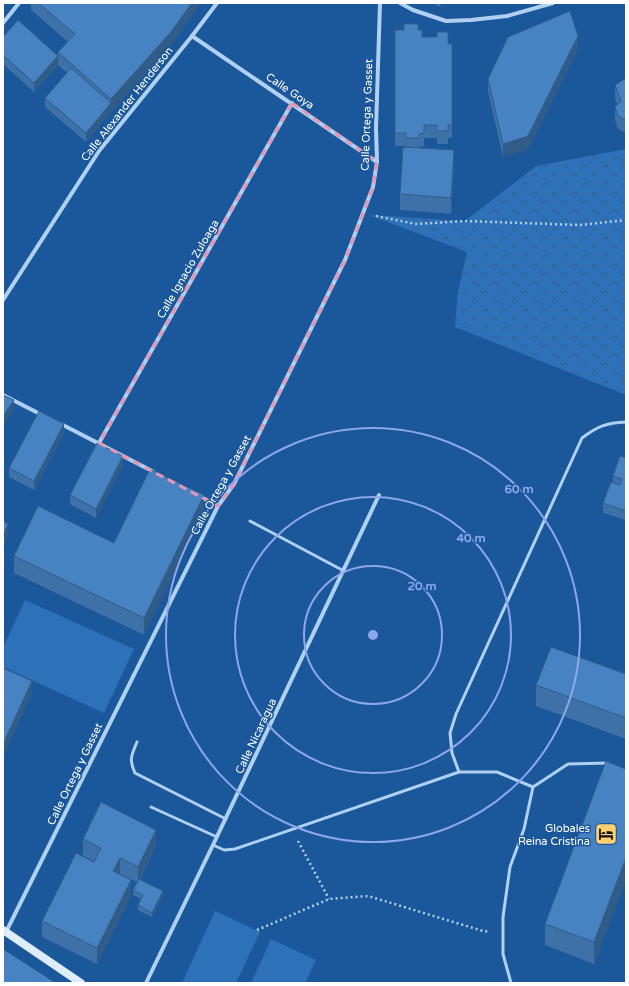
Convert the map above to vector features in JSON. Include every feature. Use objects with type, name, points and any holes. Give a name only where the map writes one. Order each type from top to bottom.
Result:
[{"type":"street","points":[[3,23],[19,3]]},
{"type":"street","name":"Calle Alexander Henderson","points":[[3,300],[99,151],[217,3]]},
{"type":"street","name":"Calle Ortega y Gasset","points":[[5,932],[218,506],[234,484],[341,267],[373,187],[377,162],[376,128],[380,3]]},
{"type":"street","points":[[400,3],[413,10],[446,21],[507,16],[553,3]]},
{"type":"street","name":"Calle Goya","points":[[192,36],[377,162]]},
{"type":"street","name":"Calle Ignacio Zuloaga","points":[[99,443],[292,103]]},
{"type":"street","points":[[3,395],[44,416]]},
{"type":"street","points":[[58,423],[155,473]]},
{"type":"street","points":[[197,495],[218,506]]},
{"type":"street","name":"Calle Nicaragua","points":[[146,983],[226,819],[379,495]]},
{"type":"street","points":[[5,932],[81,983]]},
{"type":"lane","points":[[459,772],[452,753],[450,733],[456,714],[582,438],[595,429],[610,423],[626,422]]},
{"type":"lane","points":[[250,521],[344,571]]},
{"type":"lane","points":[[137,742],[132,755],[131,764],[135,773],[226,819]]},
{"type":"lane","points":[[511,983],[503,954],[503,917],[510,867],[524,829],[533,787],[568,764],[609,763]]},
{"type":"lane","points":[[213,845],[224,850],[235,849],[459,772],[497,772],[533,787]]},
{"type":"lane","points":[[151,807],[217,837]]},
{"type":"path","points":[[362,213],[416,224],[465,222],[580,225],[626,220]]},
{"type":"path","points":[[292,829],[329,899]]},
{"type":"path","points":[[257,930],[329,899],[368,896],[483,932],[503,932]]},
{"type":"highlighted area","points":[[292,103],[377,162],[373,187],[345,260],[234,484],[218,506],[99,443]]},
{"type":"green space","points":[[626,149],[626,395],[455,327],[458,291],[467,252],[369,215],[465,221],[536,166]]},
{"type":"green space","points":[[25,600],[134,649],[104,713],[3,667],[3,648]]},
{"type":"green space","points":[[215,911],[260,932],[236,983],[182,983]]},
{"type":"green space","points":[[271,939],[316,960],[305,983],[251,983]]},
{"type":"building","points":[[38,3],[192,3],[171,32],[111,99],[58,52],[75,34]]},
{"type":"building","points":[[570,11],[578,36],[528,136],[503,144],[488,79],[508,37]]},
{"type":"building","points":[[18,20],[58,56],[34,83],[3,55],[3,37]]},
{"type":"building","points":[[404,24],[418,24],[418,30],[422,30],[422,37],[437,37],[437,32],[448,32],[448,44],[452,44],[452,125],[448,125],[448,131],[437,131],[437,125],[424,125],[424,133],[419,134],[419,138],[406,138],[406,133],[395,133],[395,30],[404,30]]},
{"type":"building","points":[[71,68],[111,103],[86,133],[45,98]]},
{"type":"building","points":[[626,78],[626,120],[618,116],[615,107],[621,101],[615,85]]},
{"type":"building","points":[[403,147],[454,150],[451,198],[400,194]]},
{"type":"building","points":[[3,395],[14,400],[3,416]]},
{"type":"building","points":[[39,411],[64,424],[34,481],[9,468]]},
{"type":"building","points":[[97,443],[123,456],[96,509],[70,495]]},
{"type":"building","points":[[620,456],[626,458],[626,511],[603,503],[611,482],[620,485],[622,479],[613,476]]},
{"type":"building","points":[[150,469],[204,495],[144,618],[14,556],[38,506],[114,543]]},
{"type":"building","points":[[3,521],[8,524],[3,535]]},
{"type":"building","points":[[551,647],[626,674],[626,718],[536,685]]},
{"type":"building","points":[[3,668],[32,681],[3,744]]},
{"type":"building","name":"Globales Reina Cristina","points":[[606,761],[626,769],[626,858],[594,942],[545,924]]},
{"type":"building","points":[[101,802],[156,830],[138,867],[120,858],[113,871],[131,880],[97,948],[42,921],[76,853],[94,862],[101,848],[83,839]]},
{"type":"building","points":[[139,879],[163,891],[152,913],[138,905],[143,895],[133,890]]},
{"type":"building","points":[[3,949],[56,983],[3,983]]},
{"type":"place","name":"Globales Reina Cristina","points":[[606,834]]}]
